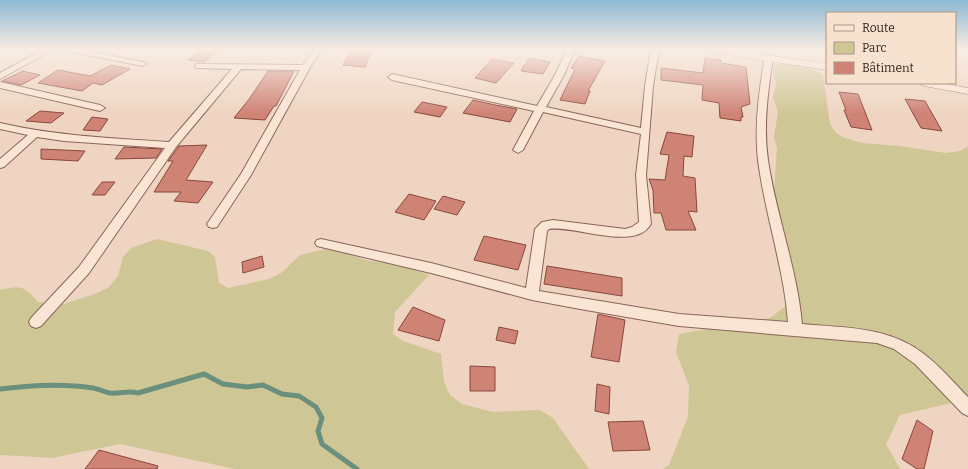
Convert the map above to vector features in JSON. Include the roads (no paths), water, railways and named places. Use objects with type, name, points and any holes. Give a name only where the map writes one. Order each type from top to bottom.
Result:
[{"type":"street","points":[[0,76],[9,71]]},
{"type":"street","points":[[36,322],[84,270],[172,145],[235,71]]},
{"type":"street","points":[[213,224],[246,175],[304,71]]},
{"type":"street","points":[[518,150],[561,71]]},
{"type":"street","points":[[532,295],[541,230],[546,225],[553,224],[625,233],[636,230],[645,224],[641,175],[651,71]]},
{"type":"street","points":[[767,71],[762,116],[763,159],[779,240],[793,300],[795,329]]},
{"type":"street","points":[[392,77],[646,132]]},
{"type":"street","points":[[930,84],[968,91]]},
{"type":"street","points":[[0,85],[100,108]]},
{"type":"street","points":[[0,126],[35,134],[64,138],[172,145]]},
{"type":"street","points":[[0,165],[35,134]]},
{"type":"street","points":[[322,243],[431,268],[532,295],[679,320],[877,337],[899,345],[920,359],[968,408]]},
{"type":"waterway","points":[[0,389],[58,385],[81,386],[110,393],[138,393],[204,374],[223,384],[247,387],[263,385],[282,394],[299,396],[316,407],[322,418],[318,431],[322,444],[357,469]]}]
